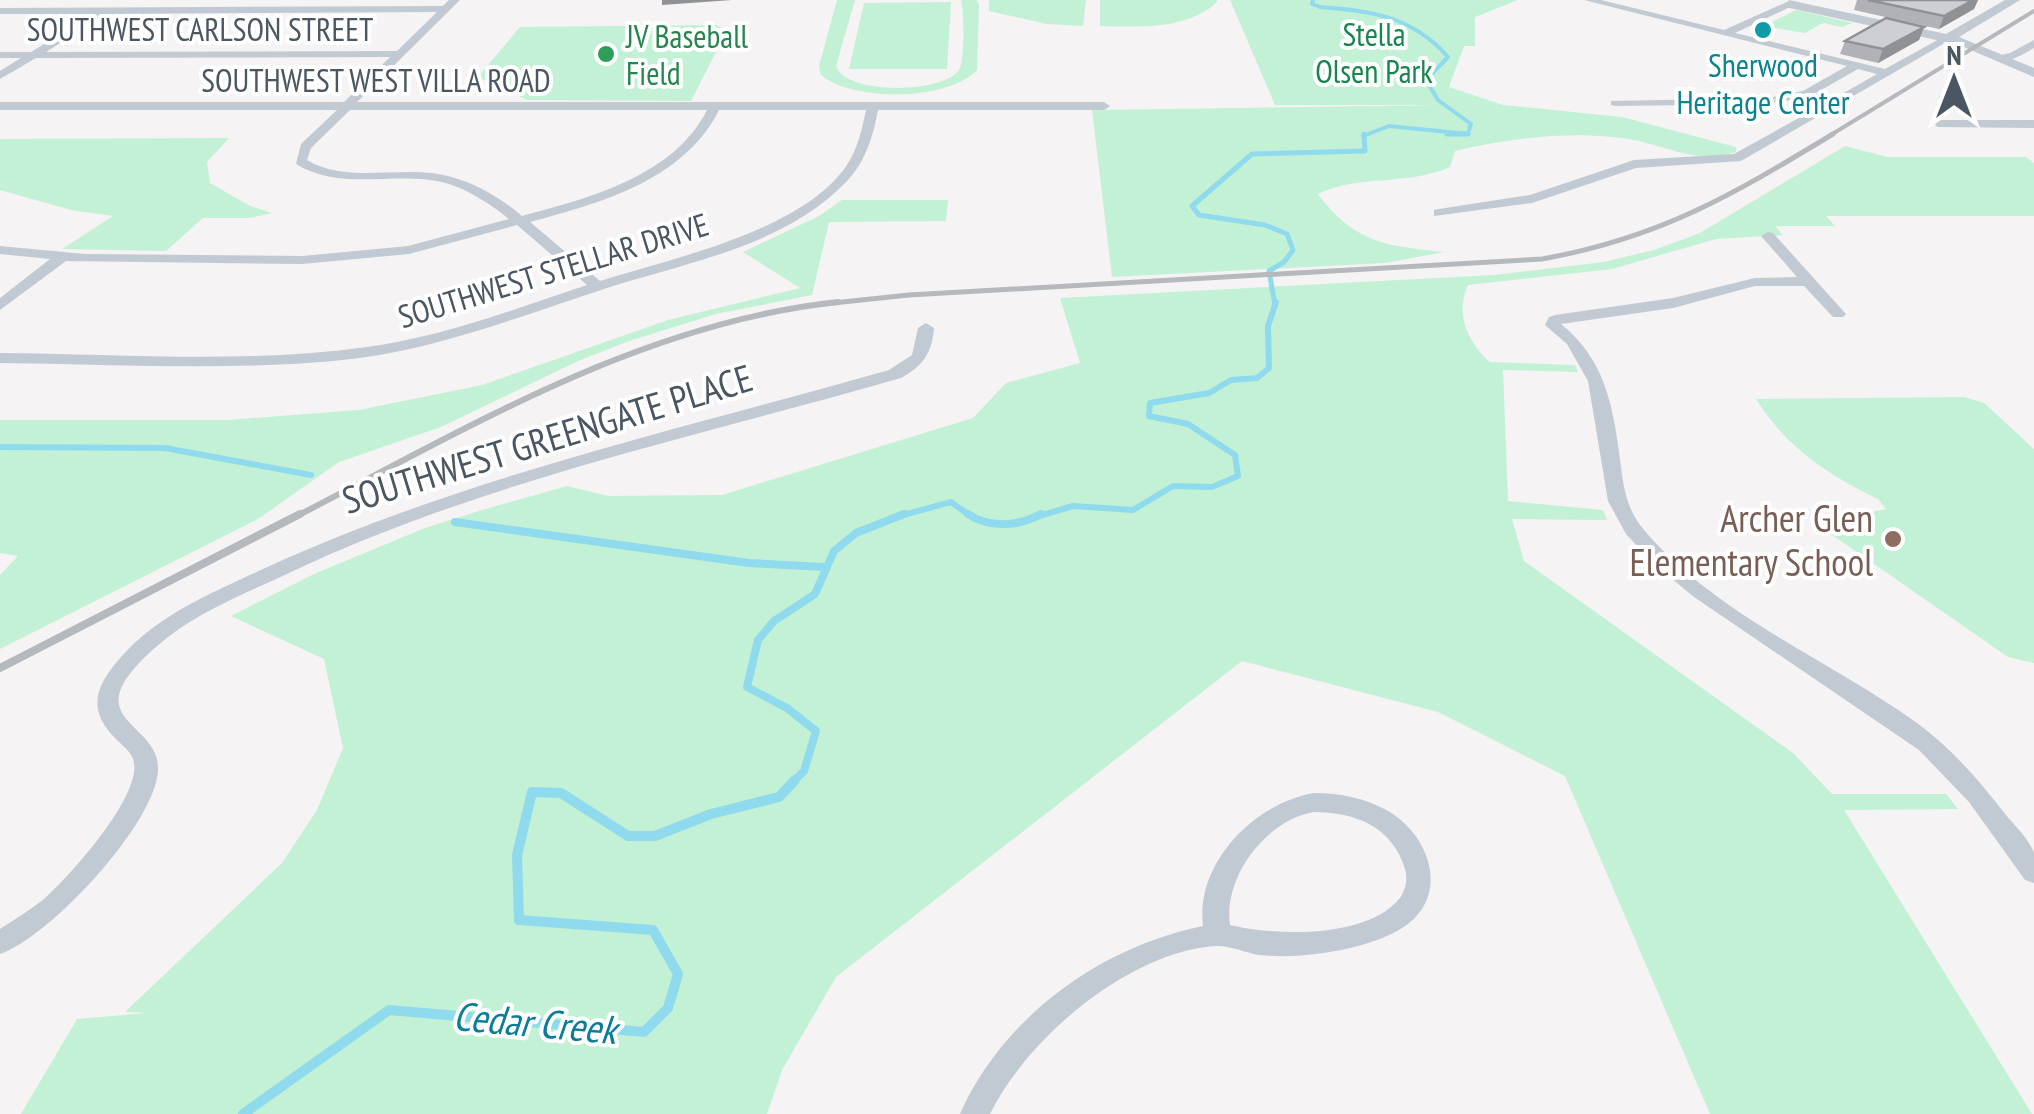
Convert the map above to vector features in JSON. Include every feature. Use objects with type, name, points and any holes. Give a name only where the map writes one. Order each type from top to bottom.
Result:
[{"type":"street","points":[[0,76],[123,0]]},
{"type":"street","points":[[455,0],[300,152],[304,165],[336,174],[449,180],[477,190],[598,286]]},
{"type":"street","points":[[1590,0],[1887,73]]},
{"type":"street","points":[[1773,0],[1947,39],[2034,73]]},
{"type":"street","points":[[1439,213],[1532,199],[1634,164],[1737,158],[2014,0]]},
{"type":"street","points":[[1723,34],[1793,2]]},
{"type":"street","points":[[1974,2],[2001,8]]},
{"type":"street","points":[[0,11],[445,10]]},
{"type":"street","points":[[1998,57],[2013,56],[2034,42]]},
{"type":"street","name":"SOUTHWEST CARLSON STREET","points":[[0,55],[400,54]]},
{"type":"street","points":[[1615,103],[1768,101],[1806,94],[1856,66]]},
{"type":"street","points":[[1806,94],[1838,102]]},
{"type":"street","name":"SOUTHWEST WEST VILLA ROAD","points":[[0,106],[1104,106]]},
{"type":"street","points":[[0,250],[62,257],[339,259],[420,248],[604,196],[652,174],[697,140],[715,106]]},
{"type":"street","name":"SOUTHWEST STELLAR DRIVE","points":[[0,358],[278,359],[369,352],[478,328],[736,243],[794,216],[830,191],[850,170],[864,148],[873,106]]},
{"type":"street","points":[[1942,124],[2034,124]]},
{"type":"street","points":[[1768,236],[1838,314]]},
{"type":"street","points":[[0,305],[62,257]]},
{"type":"street","points":[[1812,282],[1754,282],[1694,299],[1556,320],[1553,325],[1582,351],[1596,379],[1617,501],[1621,515],[1642,544],[1687,583],[1911,730],[1972,790],[2034,873]]},
{"type":"street","name":"SOUTHWEST GREENGATE PLACE","points":[[0,942],[56,904],[128,815],[142,790],[147,766],[138,747],[114,726],[108,712],[111,689],[126,664],[158,633],[314,550],[408,514],[894,374],[914,365],[924,353],[926,328]]},
{"type":"street","points":[[975,1114],[1002,1067],[1105,973],[1152,952],[1218,934],[1265,944],[1292,944],[1374,930],[1396,921],[1410,908],[1418,888],[1413,851],[1401,834],[1372,814],[1346,805],[1298,805],[1274,815],[1220,882],[1214,902],[1218,934]]},
{"type":"green space","points":[[837,0],[855,0],[836,66],[857,82],[895,88],[934,84],[949,78],[959,70],[962,57],[961,0],[977,0],[979,5],[977,70],[945,88],[923,92],[877,93],[836,84],[821,75],[819,66]]},
{"type":"green space","points":[[989,0],[1086,0],[1083,26],[1047,24],[989,11]]},
{"type":"green space","points":[[1100,0],[1217,2],[1192,18],[1177,22],[1100,26]]},
{"type":"green space","name":"Stella Olsen Park","points":[[1230,0],[1518,0],[1475,17],[1475,46],[1464,46],[1449,87],[1503,105],[1622,117],[1736,147],[1736,152],[1694,155],[1628,139],[1585,135],[1476,146],[1455,151],[1450,167],[1434,173],[1350,184],[1318,194],[1345,223],[1373,239],[1444,252],[1385,263],[1112,277],[1092,110],[1447,105],[1275,105]]},
{"type":"green space","points":[[951,2],[947,69],[849,69],[864,3]]},
{"type":"green space","points":[[1796,10],[1852,23],[1842,27],[1823,23],[1805,33],[1764,26]]},
{"type":"green space","name":"JV Baseball Field","points":[[716,25],[727,30],[691,101],[527,100],[478,77],[520,27]]},
{"type":"green space","points":[[229,138],[207,162],[210,183],[250,206],[272,213],[250,218],[203,218],[166,251],[62,249],[113,216],[71,210],[0,190],[0,139]]},
{"type":"green space","points":[[1845,146],[1887,157],[2026,157],[2034,163],[2034,216],[1826,216],[1835,226],[1775,226],[1783,235],[1716,239],[1612,269],[1468,285],[1463,316],[1475,345],[1490,362],[1575,365],[1578,372],[1503,370],[1508,501],[1603,510],[1607,520],[1512,519],[1524,561],[1793,753],[1832,794],[1946,794],[1958,809],[1844,810],[2032,1114],[1710,1114],[1565,776],[1438,712],[1242,661],[836,977],[782,1070],[767,1114],[21,1114],[77,1019],[147,1013],[125,1012],[282,863],[317,810],[343,748],[324,659],[231,616],[314,574],[425,528],[567,486],[608,496],[722,495],[973,418],[1006,383],[1080,363],[1060,298],[1494,275],[1604,262],[1700,233]]},
{"type":"green space","points":[[842,200],[948,200],[946,221],[829,222],[812,295],[716,314],[629,341],[578,361],[441,427],[339,462],[258,519],[0,649],[0,575],[18,556],[0,553],[0,420],[227,420],[359,410],[482,385],[668,320],[800,288],[743,252],[819,216]]},
{"type":"green space","points":[[1964,397],[1984,403],[2034,449],[2034,663],[2008,657],[1815,523],[1886,509],[1878,499],[1825,469],[1795,445],[1756,399]]},
{"type":"building","points":[[1868,0],[1973,0],[1944,16]]},
{"type":"building","points":[[1886,18],[1924,27],[1883,49],[1845,41]]},
{"type":"waterway","name":"Cedar Creek","points":[[1313,0],[1312,4],[1320,7],[1390,18],[1434,43],[1448,57],[1426,80],[1438,100],[1471,124],[1468,134]]},
{"type":"waterway","name":"Cedar Creek","points":[[1364,136],[1389,126],[1468,134]]},
{"type":"waterway","name":"Cedar Creek","points":[[1447,134],[1468,134]]},
{"type":"waterway","points":[[1275,305],[1269,271],[1284,262],[1293,250],[1287,234],[1265,225],[1199,215],[1192,206],[1252,154],[1365,151],[1364,136]]},
{"type":"waterway","name":"Cedar Creek","points":[[1036,517],[1073,506],[1133,510],[1173,486],[1212,487],[1238,476],[1235,455],[1188,424],[1149,416],[1150,403],[1209,393],[1231,380],[1257,378],[1269,368],[1268,326],[1275,305]]},
{"type":"waterway","points":[[0,447],[165,448],[311,475]]},
{"type":"waterway","name":"Cedar Creek","points":[[897,517],[951,502],[972,517]]},
{"type":"waterway","name":"Cedar Creek","points":[[897,517],[904,514]]},
{"type":"waterway","name":"Cedar Creek","points":[[968,514],[1004,524],[1041,514]]},
{"type":"waterway","name":"Cedar Creek","points":[[795,780],[804,771],[816,731],[787,708],[747,687],[758,640],[774,621],[815,594],[834,551],[856,533],[897,517]]},
{"type":"waterway","points":[[455,522],[749,563],[824,567]]},
{"type":"waterway","name":"Cedar Creek","points":[[243,1114],[389,1010],[644,1032],[668,1008],[678,974],[653,930],[519,920],[517,855],[532,792],[561,793],[628,836],[655,836],[711,814],[779,797],[795,780]]},
{"type":"railway","points":[[1829,136],[2034,11]]},
{"type":"railway","points":[[830,303],[909,295],[1542,259],[1623,239],[1694,212],[1833,134]]},
{"type":"railway","points":[[830,303],[838,302]]},
{"type":"railway","points":[[295,517],[491,415],[625,356],[694,332],[830,303]]},
{"type":"railway","points":[[814,305],[830,303]]},
{"type":"railway","points":[[0,668],[300,514]]},
{"type":"place","name":"Sherwood Heritage Center","points":[[1763,30]]},
{"type":"place","name":"JV Baseball Field","points":[[606,54]]},
{"type":"place","name":"Archer Glen Elementary School","points":[[1893,539]]}]
